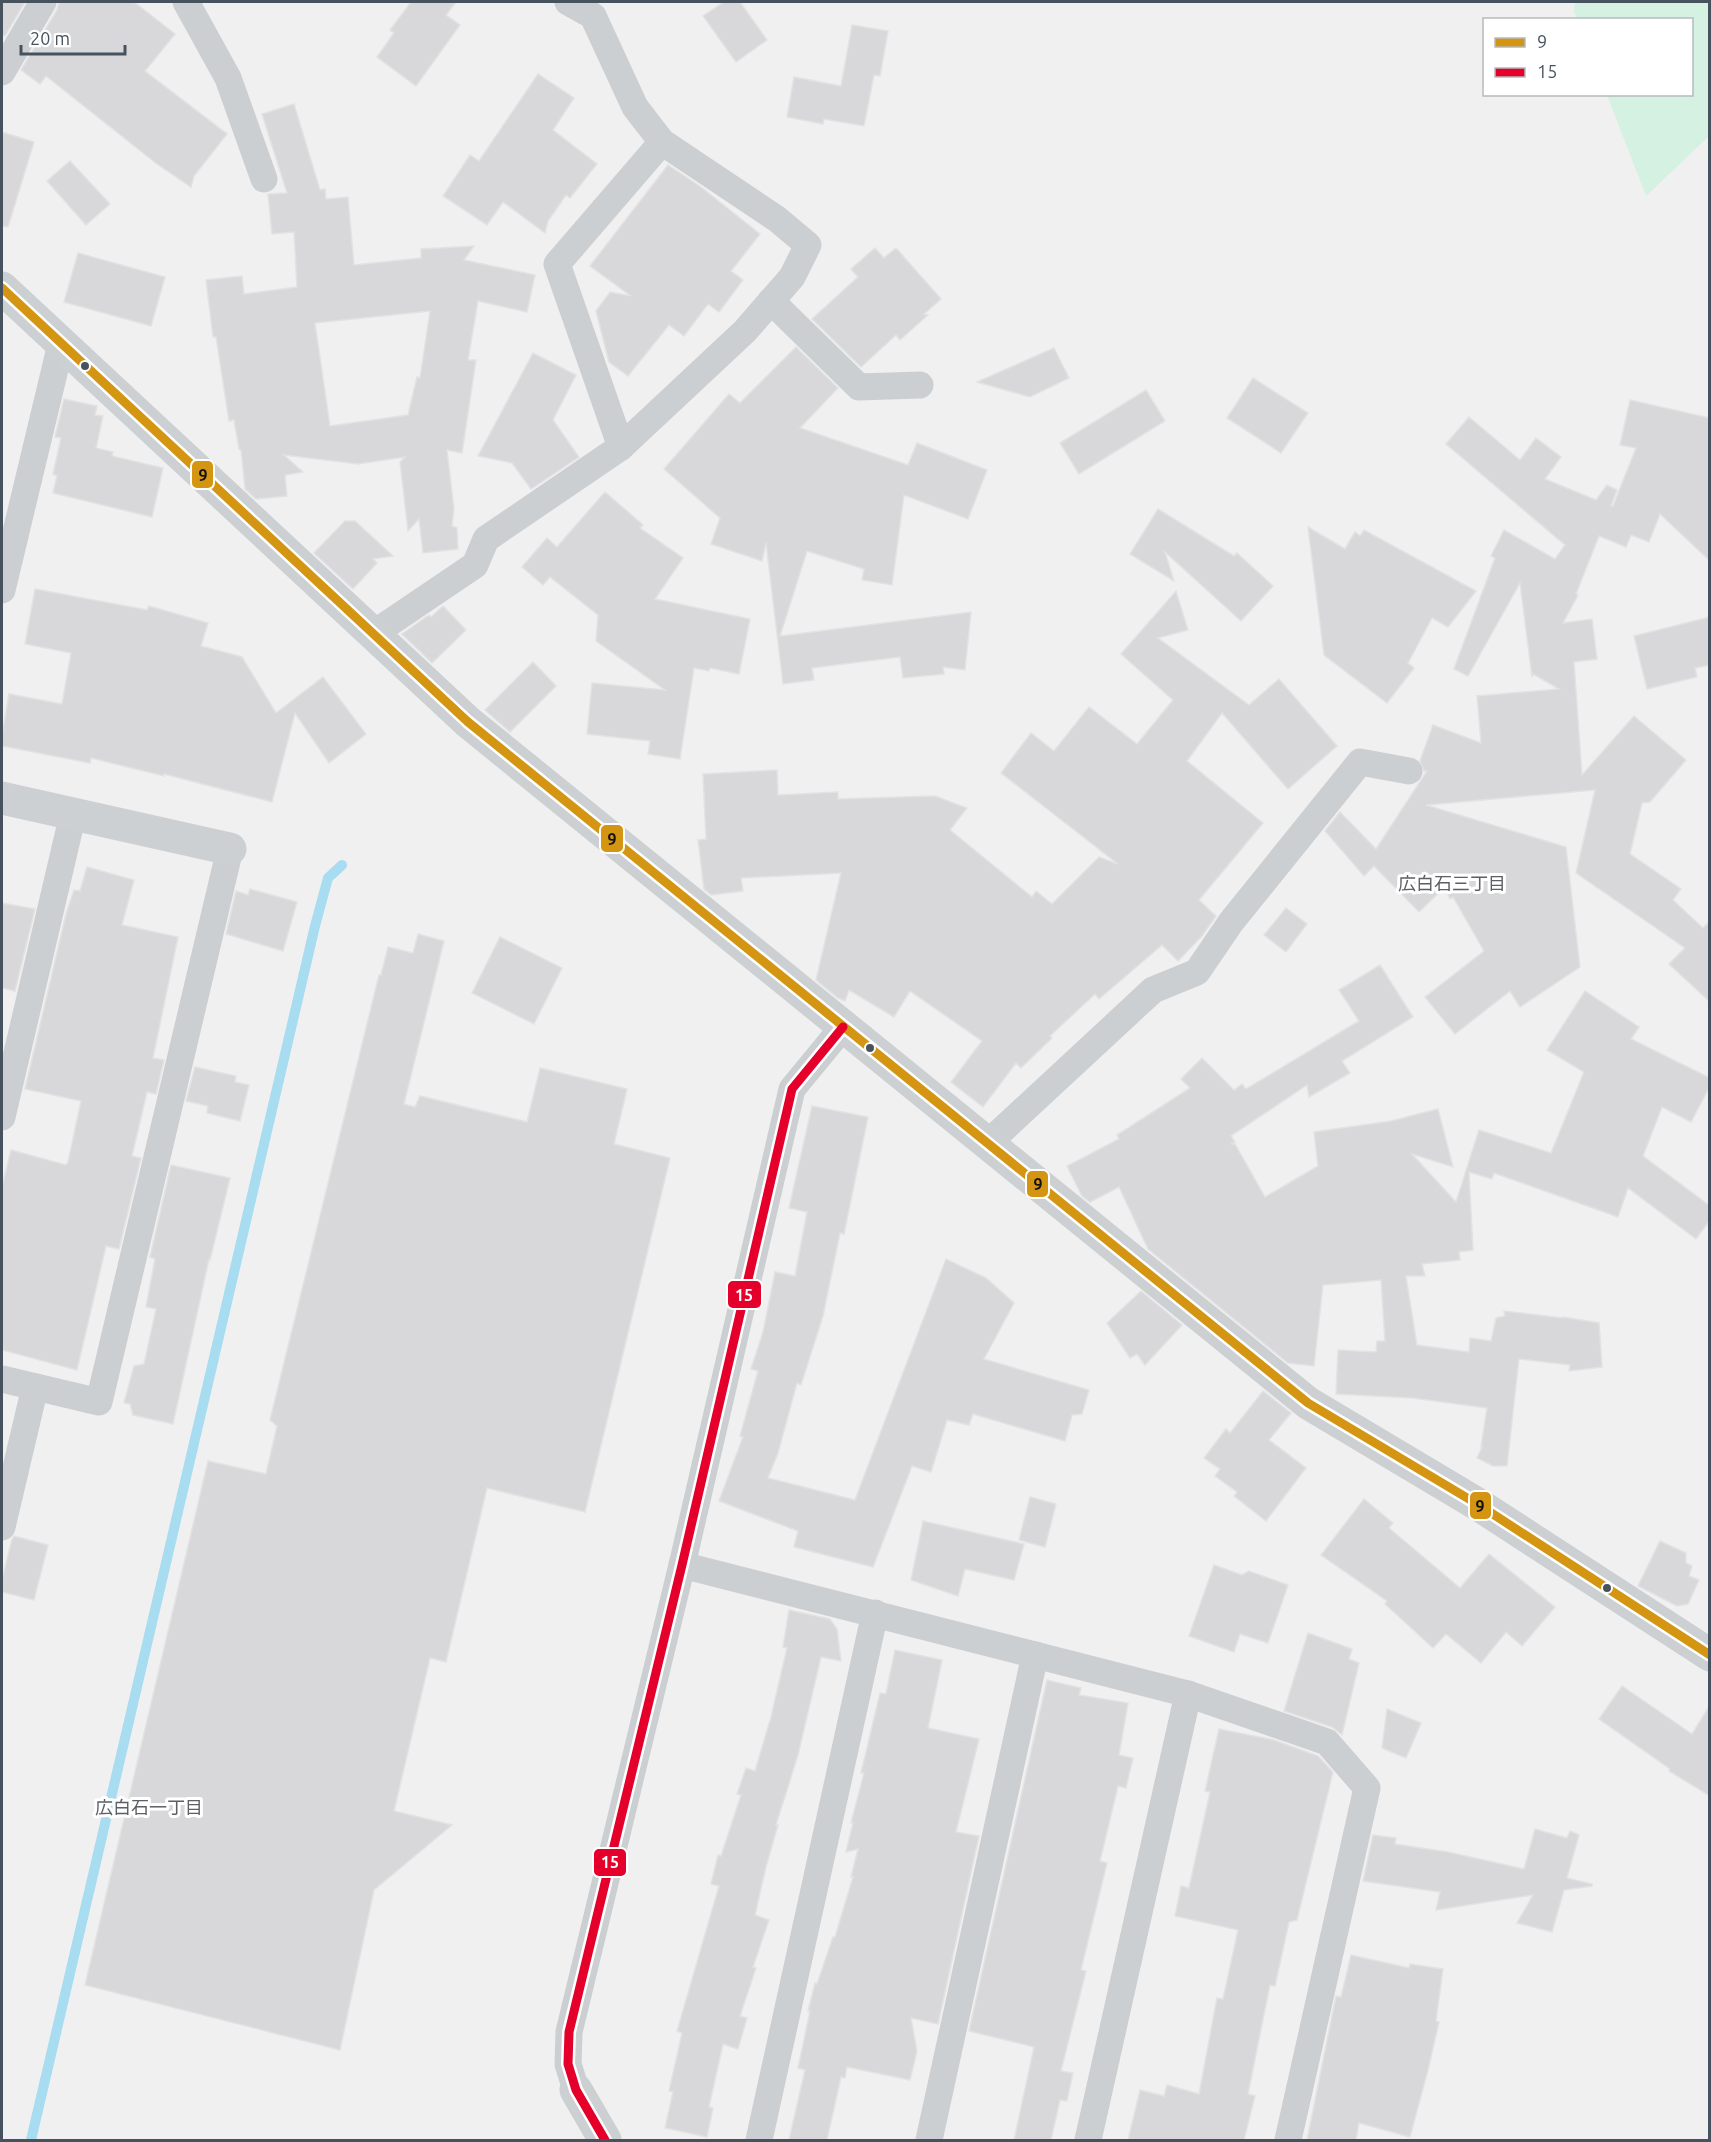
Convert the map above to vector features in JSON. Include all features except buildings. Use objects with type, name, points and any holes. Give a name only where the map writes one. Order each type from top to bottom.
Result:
[{"type":"street","points":[[2,72],[43,2]]},
{"type":"street","points":[[186,2],[228,78],[264,179]]},
{"type":"street","points":[[373,634],[474,565],[486,539],[621,447],[745,331],[792,277],[808,245],[777,219],[662,142],[635,107],[592,16],[568,2]]},
{"type":"street","points":[[621,447],[557,264],[662,142]]},
{"type":"street","points":[[2,288],[468,722],[1308,1403],[1479,1505],[1710,1654]]},
{"type":"street","points":[[771,301],[859,387],[920,385]]},
{"type":"street","points":[[2,590],[62,344]]},
{"type":"street","points":[[987,1144],[1153,990],[1197,972],[1231,922],[1360,762],[1409,771]]},
{"type":"street","points":[[2,798],[230,849],[99,1402],[2,1379]]},
{"type":"street","points":[[2,1117],[73,814]]},
{"type":"street","points":[[605,2140],[576,2090],[568,2064],[569,2032],[682,1565],[792,1089],[843,1027]]},
{"type":"street","points":[[2,1527],[35,1387]]},
{"type":"street","points":[[682,1565],[1188,1694],[1327,1742],[1367,1788],[1288,2140]]},
{"type":"street","points":[[759,2140],[875,1613]]},
{"type":"street","points":[[929,2140],[1035,1655]]},
{"type":"street","points":[[1088,2140],[1188,1694]]},
{"type":"green space","points":[[1575,2],[1709,2],[1709,136],[1646,196],[1607,96],[1693,96],[1693,18],[1577,18],[1574,12]]},
{"type":"waterway","points":[[31,2140],[315,926],[328,878],[342,865]]},
{"type":"transit line","name":"9","points":[[2,288],[468,722],[1308,1403],[1479,1505],[1710,1655]]},
{"type":"transit line","name":"15","points":[[605,2140],[576,2090],[568,2064],[569,2032],[682,1565],[792,1089],[843,1027]]},
{"type":"district","name":"広白石三丁目","points":[[1452,883]]},
{"type":"district","name":"広白石一丁目","points":[[149,1807]]}]
